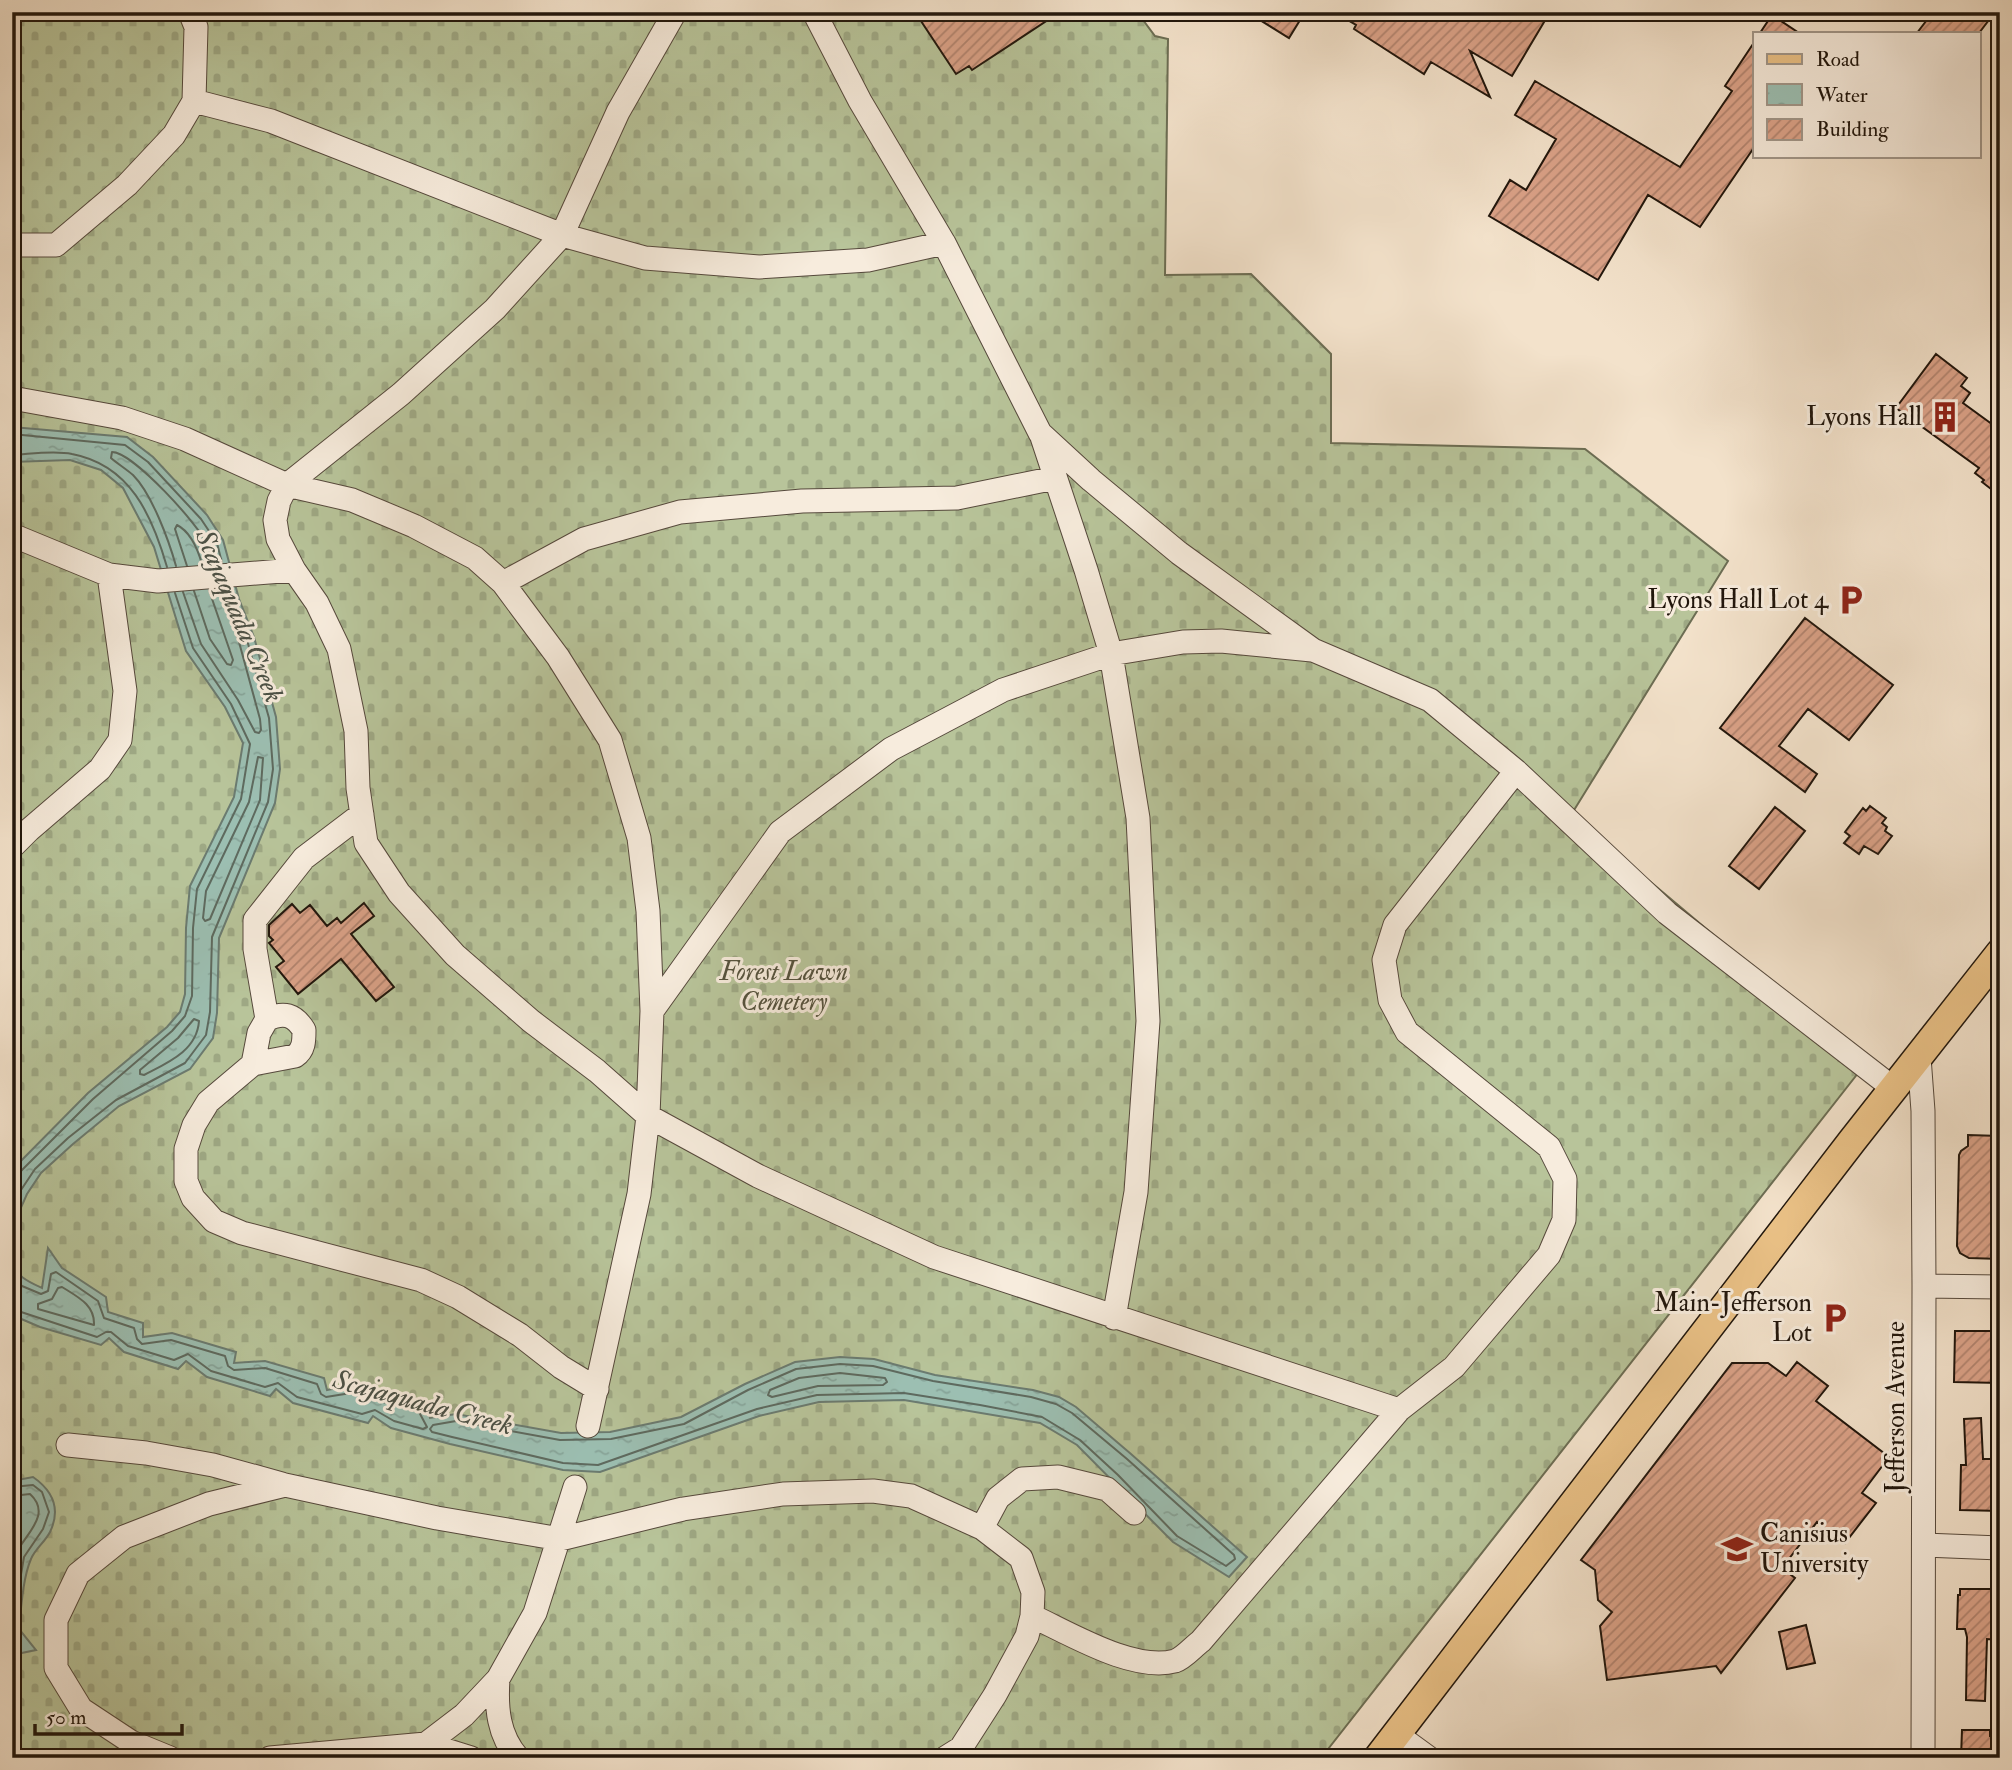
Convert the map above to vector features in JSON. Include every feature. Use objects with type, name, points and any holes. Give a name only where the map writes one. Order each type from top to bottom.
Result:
[{"type":"main road","points":[[1378,1758],[2000,953]]},
{"type":"street","points":[[12,245],[56,245],[127,185],[174,135],[194,101],[196,27],[190,12]]},
{"type":"street","points":[[675,12],[618,112],[562,235],[485,319],[401,394],[287,485],[279,501],[275,520],[278,539],[294,570],[317,603],[339,649],[356,731],[358,788],[366,843],[399,893],[455,955],[648,1116],[758,1176],[934,1257],[1399,1410]]},
{"type":"street","points":[[814,12],[860,101],[944,243],[1040,433],[1111,654],[1138,818],[1148,1021],[1136,1192],[1114,1318]]},
{"type":"street","points":[[194,101],[271,121],[562,235],[645,258],[759,267],[868,260],[944,243]]},
{"type":"street","points":[[12,398],[122,418],[185,439],[287,485],[352,500],[414,526],[475,558],[503,583],[558,657],[610,740],[639,838],[648,911],[652,1012],[648,1116],[639,1194],[588,1426]]},
{"type":"street","points":[[1040,433],[1091,480],[1179,553],[1313,650],[1430,700],[1516,771],[1667,914],[1894,1088]]},
{"type":"street","points":[[503,583],[584,539],[680,512],[802,501],[957,498],[1055,478]]},
{"type":"street","points":[[12,535],[109,575],[158,581],[294,570]]},
{"type":"street","points":[[12,847],[100,769],[120,740],[125,691],[109,575]]},
{"type":"street","points":[[652,1012],[780,832],[891,749],[1003,690],[1111,654],[1183,642],[1221,642],[1313,650]]},
{"type":"street","points":[[1032,1616],[1098,1647],[1144,1663],[1177,1661],[1200,1641],[1399,1410],[1454,1367],[1549,1255],[1564,1220],[1565,1179],[1549,1147],[1407,1032],[1390,1000],[1384,960],[1395,925],[1516,771]]},
{"type":"street","points":[[253,1065],[259,1033],[267,1019],[255,949],[255,920],[304,858],[362,814]]},
{"type":"street","points":[[267,1019],[282,1014],[290,1015],[299,1021],[304,1030],[302,1049],[295,1056],[253,1065],[208,1102],[194,1125],[186,1149],[186,1181],[193,1198],[214,1221],[242,1233],[421,1280],[458,1297],[520,1335],[561,1367],[597,1388]]},
{"type":"street","name":"Jefferson Avenue","points":[[1919,1057],[1923,1111],[1924,1286],[1923,1758]]},
{"type":"street","points":[[1924,1286],[2000,1287]]},
{"type":"street","points":[[68,1445],[146,1453],[213,1465],[285,1485],[437,1518],[560,1539],[683,1509],[783,1494],[873,1491],[911,1496],[982,1528],[1021,1558],[1033,1592],[1032,1616],[1027,1636],[959,1755]]},
{"type":"street","points":[[982,1528],[998,1497],[1022,1479],[1058,1477],[1107,1489],[1134,1513]]},
{"type":"street","points":[[170,1758],[131,1742],[81,1709],[56,1668],[56,1620],[78,1574],[124,1537],[209,1504],[285,1485]]},
{"type":"street","points":[[426,1744],[464,1715],[498,1679],[535,1613],[575,1488]]},
{"type":"street","points":[[1924,1545],[2000,1548]]},
{"type":"street","points":[[498,1679],[496,1710],[509,1747],[518,1758]]},
{"type":"street","points":[[1396,1734],[1429,1758]]},
{"type":"street","points":[[270,1758],[426,1744],[471,1758]]},
{"type":"green space","name":"Forest Lawn Cemetery","points":[[12,12],[1137,12],[1155,36],[1168,39],[1165,275],[1251,274],[1331,354],[1331,443],[1585,449],[1728,561],[1571,815],[1866,1063],[1321,1758],[12,1758]]},
{"type":"water","name":"Scajaquada Creek","points":[[12,427],[127,437],[153,457],[207,515],[223,540],[239,599],[254,637],[276,717],[280,769],[275,803],[219,938],[217,1013],[213,1038],[190,1069],[119,1106],[41,1173],[27,1194],[15,1221],[12,1240],[12,1170],[88,1093],[167,1027],[180,1012],[185,994],[190,886],[234,797],[243,743],[225,707],[186,651],[154,547],[123,488],[101,470],[70,460],[12,462]]},
{"type":"water","points":[[48,1248],[62,1268],[106,1297],[108,1312],[143,1323],[143,1337],[172,1333],[236,1352],[234,1363],[265,1361],[324,1378],[327,1390],[351,1385],[427,1407],[430,1418],[456,1414],[561,1433],[610,1432],[681,1417],[795,1362],[840,1357],[874,1359],[935,1375],[1033,1390],[1059,1397],[1076,1407],[1247,1557],[1229,1577],[1173,1542],[1077,1445],[1040,1423],[904,1400],[819,1402],[759,1416],[600,1472],[563,1470],[450,1444],[391,1428],[373,1416],[368,1423],[293,1403],[276,1389],[270,1396],[207,1377],[186,1361],[178,1369],[124,1352],[109,1338],[101,1345],[40,1327],[12,1315],[12,1261],[19,1275],[42,1288]]},
{"type":"water","points":[[33,1477],[50,1494],[55,1516],[50,1532],[31,1559],[23,1593],[19,1629],[36,1650],[12,1655],[12,1481]]},
{"type":"building","points":[[915,12],[1060,12],[972,70],[969,66],[956,74]]},
{"type":"building","points":[[1247,12],[1305,12],[1289,38]]},
{"type":"building","points":[[1334,12],[1550,12],[1512,76],[1470,51],[1490,97],[1431,62],[1424,74],[1354,29],[1356,25]]},
{"type":"building","points":[[1933,12],[1995,12],[1980,32],[1918,32]]},
{"type":"building","points":[[1772,15],[1798,32],[1761,32]]},
{"type":"building","points":[[1753,44],[1753,149],[1700,227],[1648,195],[1598,280],[1489,216],[1510,180],[1526,190],[1556,139],[1515,115],[1535,81],[1680,167],[1732,91],[1725,86]]},
{"type":"building","name":"Lyons Hall","points":[[1936,354],[1967,378],[1961,386],[1970,393],[1963,403],[2000,430],[2000,496],[1975,473],[1979,468],[1896,408]]},
{"type":"building","points":[[1805,618],[1893,685],[1849,740],[1808,709],[1779,746],[1817,774],[1805,792],[1720,728]]},
{"type":"building","points":[[1870,806],[1886,818],[1882,823],[1887,827],[1885,831],[1892,836],[1878,854],[1864,846],[1859,854],[1844,843],[1850,836],[1845,832],[1863,808],[1866,811]]},
{"type":"building","points":[[1775,807],[1805,831],[1759,889],[1729,866]]},
{"type":"building","points":[[364,903],[374,916],[351,934],[394,987],[376,1001],[341,959],[298,994],[276,967],[284,961],[269,943],[273,940],[269,936],[269,925],[292,904],[300,913],[310,905],[327,926],[337,918],[341,923]]},
{"type":"building","points":[[1968,1135],[2000,1136],[2000,1259],[1969,1258],[1960,1253],[1957,1246],[1959,1155],[1968,1146]]},
{"type":"building","points":[[1955,1331],[2000,1331],[2000,1383],[1954,1382]]},
{"type":"building","points":[[1797,1362],[1828,1386],[1816,1401],[1889,1457],[1862,1493],[1876,1503],[1845,1543],[1817,1522],[1782,1568],[1795,1578],[1721,1673],[1716,1666],[1607,1680],[1600,1626],[1612,1612],[1598,1600],[1595,1570],[1581,1560],[1732,1363],[1768,1363],[1786,1376]]},
{"type":"building","points":[[1981,1418],[1983,1459],[2000,1459],[2000,1511],[1960,1510],[1961,1465],[1966,1465],[1964,1419]]},
{"type":"building","points":[[1960,1589],[2000,1589],[2000,1640],[1987,1639],[1985,1701],[1966,1700],[1967,1637],[1965,1629],[1957,1629]]},
{"type":"building","points":[[1806,1625],[1815,1663],[1787,1669],[1779,1632]]},
{"type":"building","points":[[1962,1730],[1990,1730],[1990,1736],[2000,1736],[2000,1758],[1961,1758]]},
{"type":"place","name":"Lyons Hall","points":[[1945,417]]},
{"type":"place","name":"Lyons Hall Lot 4","points":[[1851,600]]},
{"type":"place","name":"Main-Jefferson Lot","points":[[1835,1318]]},
{"type":"place","name":"Canisius University","points":[[1737,1549]]}]
